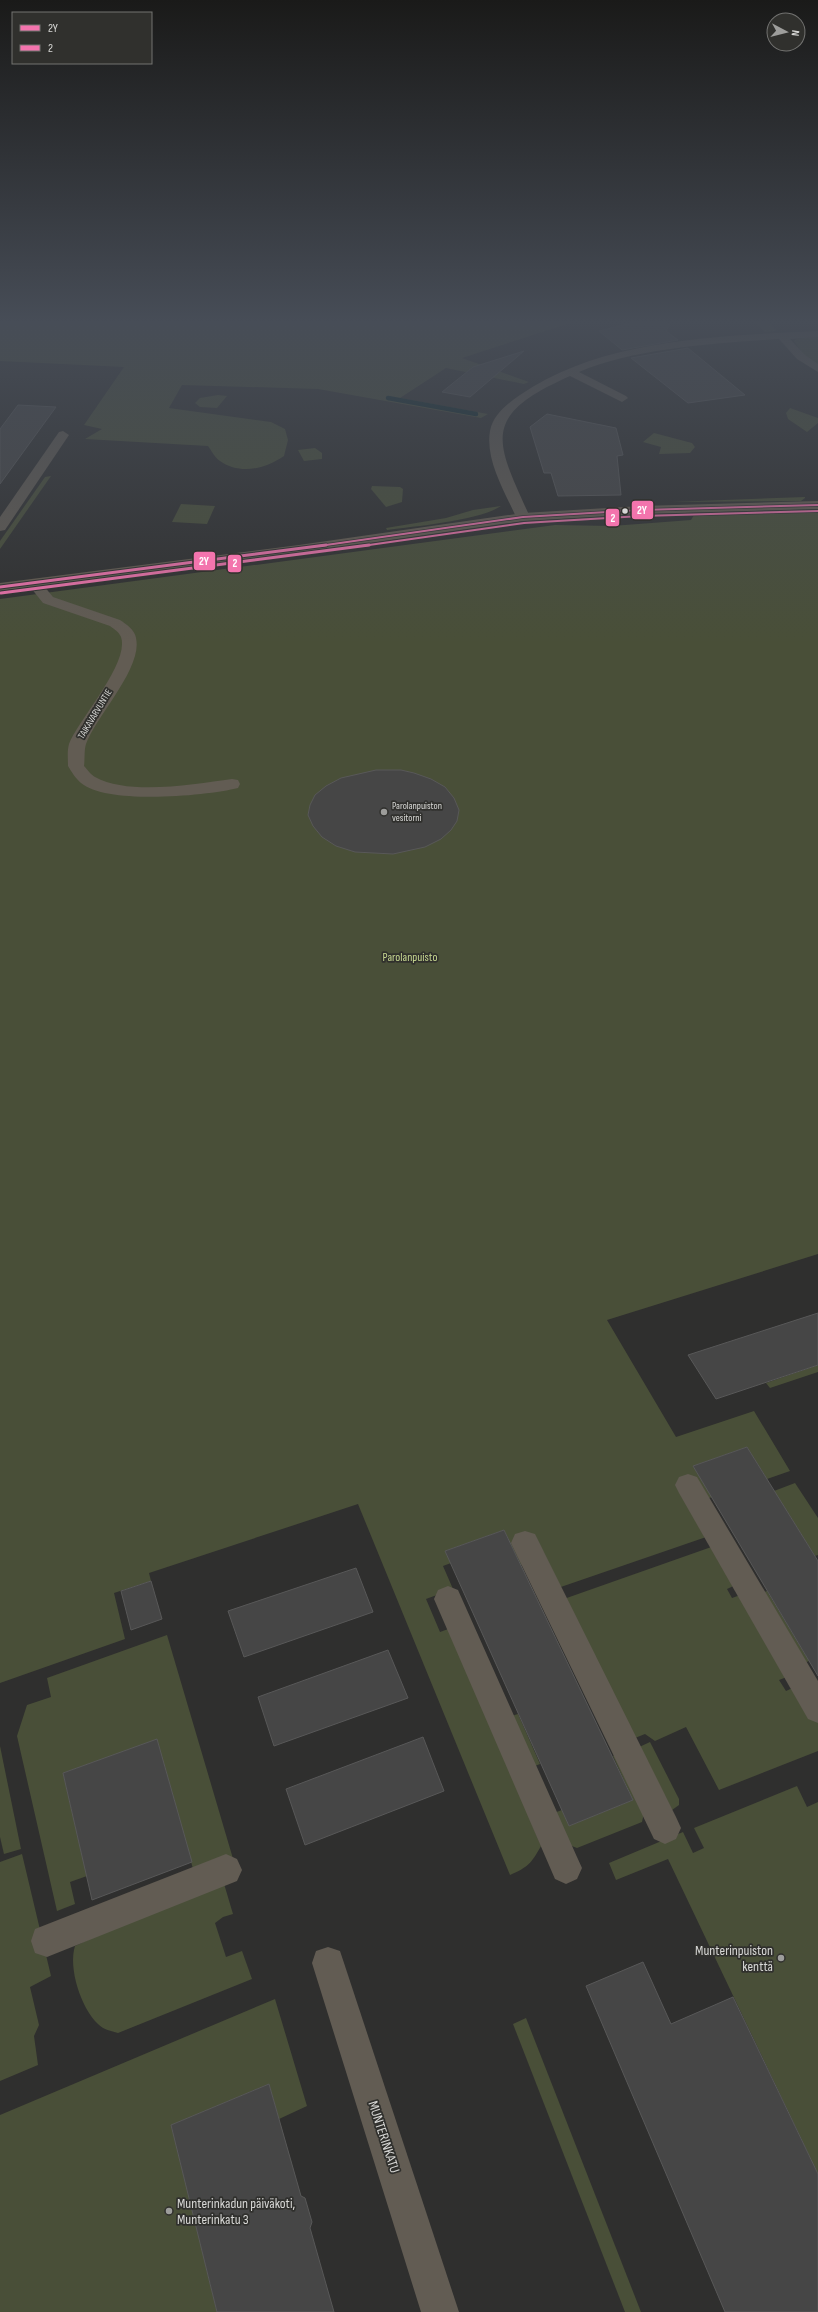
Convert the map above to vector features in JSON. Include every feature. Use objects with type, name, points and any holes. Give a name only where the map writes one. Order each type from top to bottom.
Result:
[{"type":"street","points":[[498,427],[495,440],[497,452],[523,517]]},
{"type":"street","points":[[0,527],[63,435]]},
{"type":"street","points":[[0,587],[299,549],[523,517],[641,510],[818,505]]},
{"type":"street","name":"TAIKAVARVUNTIE","points":[[34,583],[48,600],[116,623],[124,630],[129,639],[124,664],[77,745],[74,754],[75,763],[83,778],[111,789],[130,792],[153,792],[232,784]]},
{"type":"street","points":[[688,1485],[818,1709]]},
{"type":"street","points":[[525,1543],[665,1828]]},
{"type":"street","points":[[448,1599],[566,1868]]},
{"type":"street","points":[[47,1941],[226,1870]]},
{"type":"street","name":"MUNTERINKATU","points":[[328,1962],[440,2312]]},
{"type":"green space","points":[[93,427],[281,427],[285,429],[288,440],[284,456],[277,461],[261,467],[244,469],[236,468],[218,460],[208,446],[85,439],[102,429]]},
{"type":"green space","points":[[800,427],[813,427],[807,432]]},
{"type":"green space","points":[[654,433],[692,443],[695,447],[690,453],[659,454],[661,447],[643,442]]},
{"type":"green space","points":[[315,448],[322,453],[322,459],[304,461],[298,450]]},
{"type":"green space","points":[[51,476],[0,549],[0,541],[45,477]]},
{"type":"green space","points":[[372,486],[400,487],[403,489],[402,502],[386,507],[371,489]]},
{"type":"green space","points":[[805,497],[801,501],[671,502]]},
{"type":"green space","points":[[181,504],[215,506],[207,524],[172,522]]},
{"type":"green space","points":[[501,506],[478,516],[430,525],[387,530],[386,528],[446,518],[473,510]]},
{"type":"green space","name":"Parolanpuisto","points":[[818,511],[818,1254],[607,1320],[676,1437],[754,1411],[790,1471],[767,1479],[747,1447],[693,1466],[712,1497],[702,1501],[712,1535],[555,1589],[528,1562],[521,1565],[504,1530],[445,1551],[451,1563],[443,1566],[453,1589],[426,1599],[440,1632],[451,1628],[541,1846],[534,1857],[521,1870],[510,1875],[358,1504],[149,1573],[151,1581],[114,1593],[125,1639],[0,1683],[0,599],[555,525],[612,526],[691,520],[694,515]]},
{"type":"green space","points":[[818,1365],[818,1372],[770,1388],[766,1383]]},
{"type":"green space","points":[[795,1483],[818,1518],[818,1555],[815,1556],[774,1491]]},
{"type":"green space","points":[[717,1545],[740,1583],[727,1589],[732,1598],[746,1593],[792,1675],[779,1680],[786,1691],[799,1685],[818,1718],[818,1751],[719,1790],[686,1727],[655,1741],[645,1734],[630,1740],[561,1600]]},
{"type":"green space","points":[[767,1591],[809,1661],[799,1665],[758,1594]]},
{"type":"green space","points":[[167,1635],[234,1862],[195,1876],[157,1740],[63,1773],[87,1876],[70,1882],[75,1904],[57,1911],[17,1736],[27,1705],[51,1697],[47,1678]]},
{"type":"green space","points":[[518,1714],[540,1764],[530,1768],[508,1717]]},
{"type":"green space","points":[[650,1742],[679,1799],[679,1805],[672,1810],[635,1749]]},
{"type":"green space","points":[[0,1746],[21,1849],[4,1854],[0,1837]]},
{"type":"green space","points":[[621,1753],[646,1804],[642,1822],[577,1848],[572,1846],[564,1839],[551,1814],[562,1810],[569,1826],[633,1800],[613,1756]]},
{"type":"green space","points":[[797,1786],[807,1807],[818,1802],[818,2174],[668,1859],[616,1880],[609,1863],[683,1832],[693,1853],[704,1848],[694,1828]]},
{"type":"green space","points":[[22,1854],[51,1976],[30,1987],[39,2025],[34,2036],[38,2065],[0,2081],[0,1862]]},
{"type":"green space","points":[[222,1877],[233,1914],[223,1917],[215,1923],[226,1957],[242,1951],[252,1979],[118,2033],[100,2026],[92,2017],[81,1998],[73,1965],[75,1946]]},
{"type":"green space","name":"Munterinkadun päiväkoti, Munterinkatu 3","points":[[275,1999],[307,2106],[279,2119],[269,2084],[172,2125],[217,2312],[0,2312],[0,2115]]},
{"type":"green space","points":[[526,2018],[641,2312],[625,2312],[513,2024]]},
{"type":"building","points":[[2,427],[42,427],[0,484],[0,429]]},
{"type":"building","points":[[530,427],[616,428],[623,455],[617,456],[621,495],[558,496],[551,473],[544,473]]},
{"type":"building","name":"Parolanpuiston vesitorni","points":[[376,770],[401,770],[414,773],[431,779],[445,787],[454,798],[459,810],[457,821],[451,830],[441,839],[425,847],[393,854],[355,852],[336,846],[322,837],[313,826],[308,815],[310,805],[315,795],[326,786],[341,778]]},
{"type":"building","points":[[818,1313],[818,1365],[716,1399],[688,1355]]},
{"type":"building","points":[[747,1447],[818,1561],[818,1676],[693,1466]]},
{"type":"building","points":[[504,1530],[633,1800],[569,1826],[445,1551]]},
{"type":"building","points":[[356,1568],[373,1612],[244,1657],[228,1611]]},
{"type":"building","points":[[151,1581],[162,1619],[131,1630],[121,1591]]},
{"type":"building","points":[[388,1650],[408,1698],[274,1746],[258,1697]]},
{"type":"building","points":[[423,1737],[444,1791],[305,1845],[286,1789]]},
{"type":"building","points":[[157,1739],[192,1862],[92,1900],[63,1773]]},
{"type":"building","points":[[643,1962],[671,2024],[733,1997],[818,2174],[818,2312],[725,2312],[586,1986]]},
{"type":"building","points":[[269,2084],[301,2196],[305,2198],[312,2222],[310,2228],[334,2312],[217,2312],[171,2125]]},
{"type":"transit line","name":"2Y","points":[[0,587],[299,549],[523,517],[641,510],[818,505]]},
{"type":"transit line","name":"2","points":[[1,593],[300,555],[524,523],[641,516],[818,511]]},
{"type":"place","name":"Parolanpuiston vesitorni","points":[[384,812]]},
{"type":"place","name":"Munterinpuiston kenttä","points":[[781,1958]]},
{"type":"place","name":"Munterinkadun päiväkoti, Munterinkatu 3","points":[[169,2211]]}]
